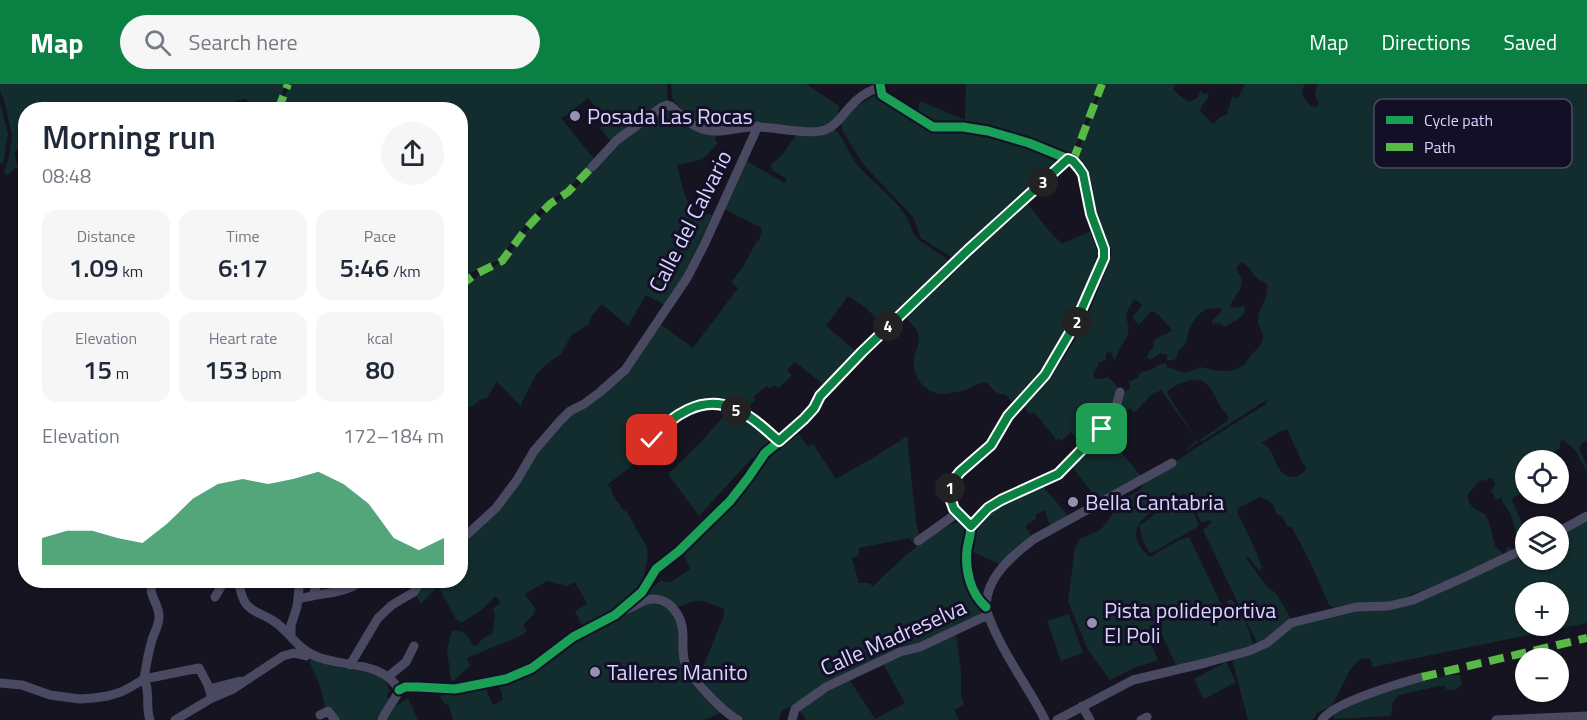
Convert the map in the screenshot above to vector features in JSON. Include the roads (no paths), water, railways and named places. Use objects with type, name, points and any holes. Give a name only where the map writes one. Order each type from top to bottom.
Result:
[{"type":"street","points":[[592,167],[617,140],[667,105],[700,129],[715,132],[758,126],[824,131],[835,125],[862,95],[880,85],[882,95],[933,127],[963,127],[988,131],[1029,143],[1073,161],[1079,168],[1083,174],[1091,214],[1104,249],[1104,258],[1072,331],[1045,375],[1008,416],[991,445],[960,472],[952,482],[949,495],[954,509],[971,526],[967,551],[967,572],[976,594],[987,611],[1008,657],[1045,720]]},
{"type":"street","name":"Calle del Calvario","points":[[468,534],[496,508],[517,480],[534,451],[559,422],[570,411],[584,404],[625,370],[687,278],[758,126]]},
{"type":"street","points":[[615,615],[642,592],[656,569],[679,551],[730,501],[761,458],[804,419],[814,408],[820,396],[862,352],[968,250],[1068,159]]},
{"type":"street","points":[[971,526],[988,508],[1001,500],[1058,474],[1108,423],[1115,411],[1120,392]]},
{"type":"street","points":[[651,444],[655,436],[679,414],[696,406],[711,405],[734,408],[750,417],[779,441]]},
{"type":"street","points":[[987,611],[989,592],[1003,566],[1026,545],[1172,463]]},
{"type":"street","points":[[918,541],[957,513]]},
{"type":"street","points":[[1569,526],[1587,516]]},
{"type":"street","points":[[1057,720],[1133,680],[1215,661],[1261,647],[1291,623],[1356,607],[1389,606],[1413,600],[1515,553]]},
{"type":"street","points":[[150,588],[159,610],[159,619],[152,637],[144,679],[147,685],[147,709],[150,720]]},
{"type":"street","points":[[215,597],[220,588]]},
{"type":"street","points":[[240,588],[245,603],[272,619],[298,646],[315,656]]},
{"type":"street","points":[[291,638],[292,618],[299,599],[300,588]]},
{"type":"street","points":[[313,595],[316,588]]},
{"type":"street","points":[[299,599],[350,588]]},
{"type":"street","points":[[351,665],[378,618],[416,588]]},
{"type":"street","points":[[382,720],[399,690],[405,687],[455,688],[506,679],[532,668],[573,638],[615,615],[648,600],[661,600],[671,606],[680,619],[683,653],[687,668],[726,712],[738,720]]},
{"type":"street","name":"Calle Madreselva","points":[[792,720],[795,709],[826,687],[900,652],[920,647],[987,611]]},
{"type":"street","points":[[389,676],[406,662],[414,646]]},
{"type":"street","points":[[175,720],[211,694],[232,688],[283,656],[294,653],[369,668],[389,676],[399,690]]},
{"type":"street","points":[[0,683],[22,685],[50,694],[80,699],[108,696],[128,689],[144,679],[199,668],[211,694]]},
{"type":"street","points":[[1322,720],[1325,715],[1355,699],[1422,677]]},
{"type":"street","points":[[1082,706],[1089,720]]},
{"type":"street","points":[[320,715],[328,711],[335,720]]},
{"type":"street","points":[[1496,720],[1587,716]]},
{"type":"place","name":"Posada Las Rocas","points":[[575,116]]},
{"type":"place","name":"Bella Cantabria","points":[[1073,502]]},
{"type":"place","name":"Pista polideportiva El Poli","points":[[1092,623]]},
{"type":"place","name":"Talleres Manito","points":[[595,672]]}]
